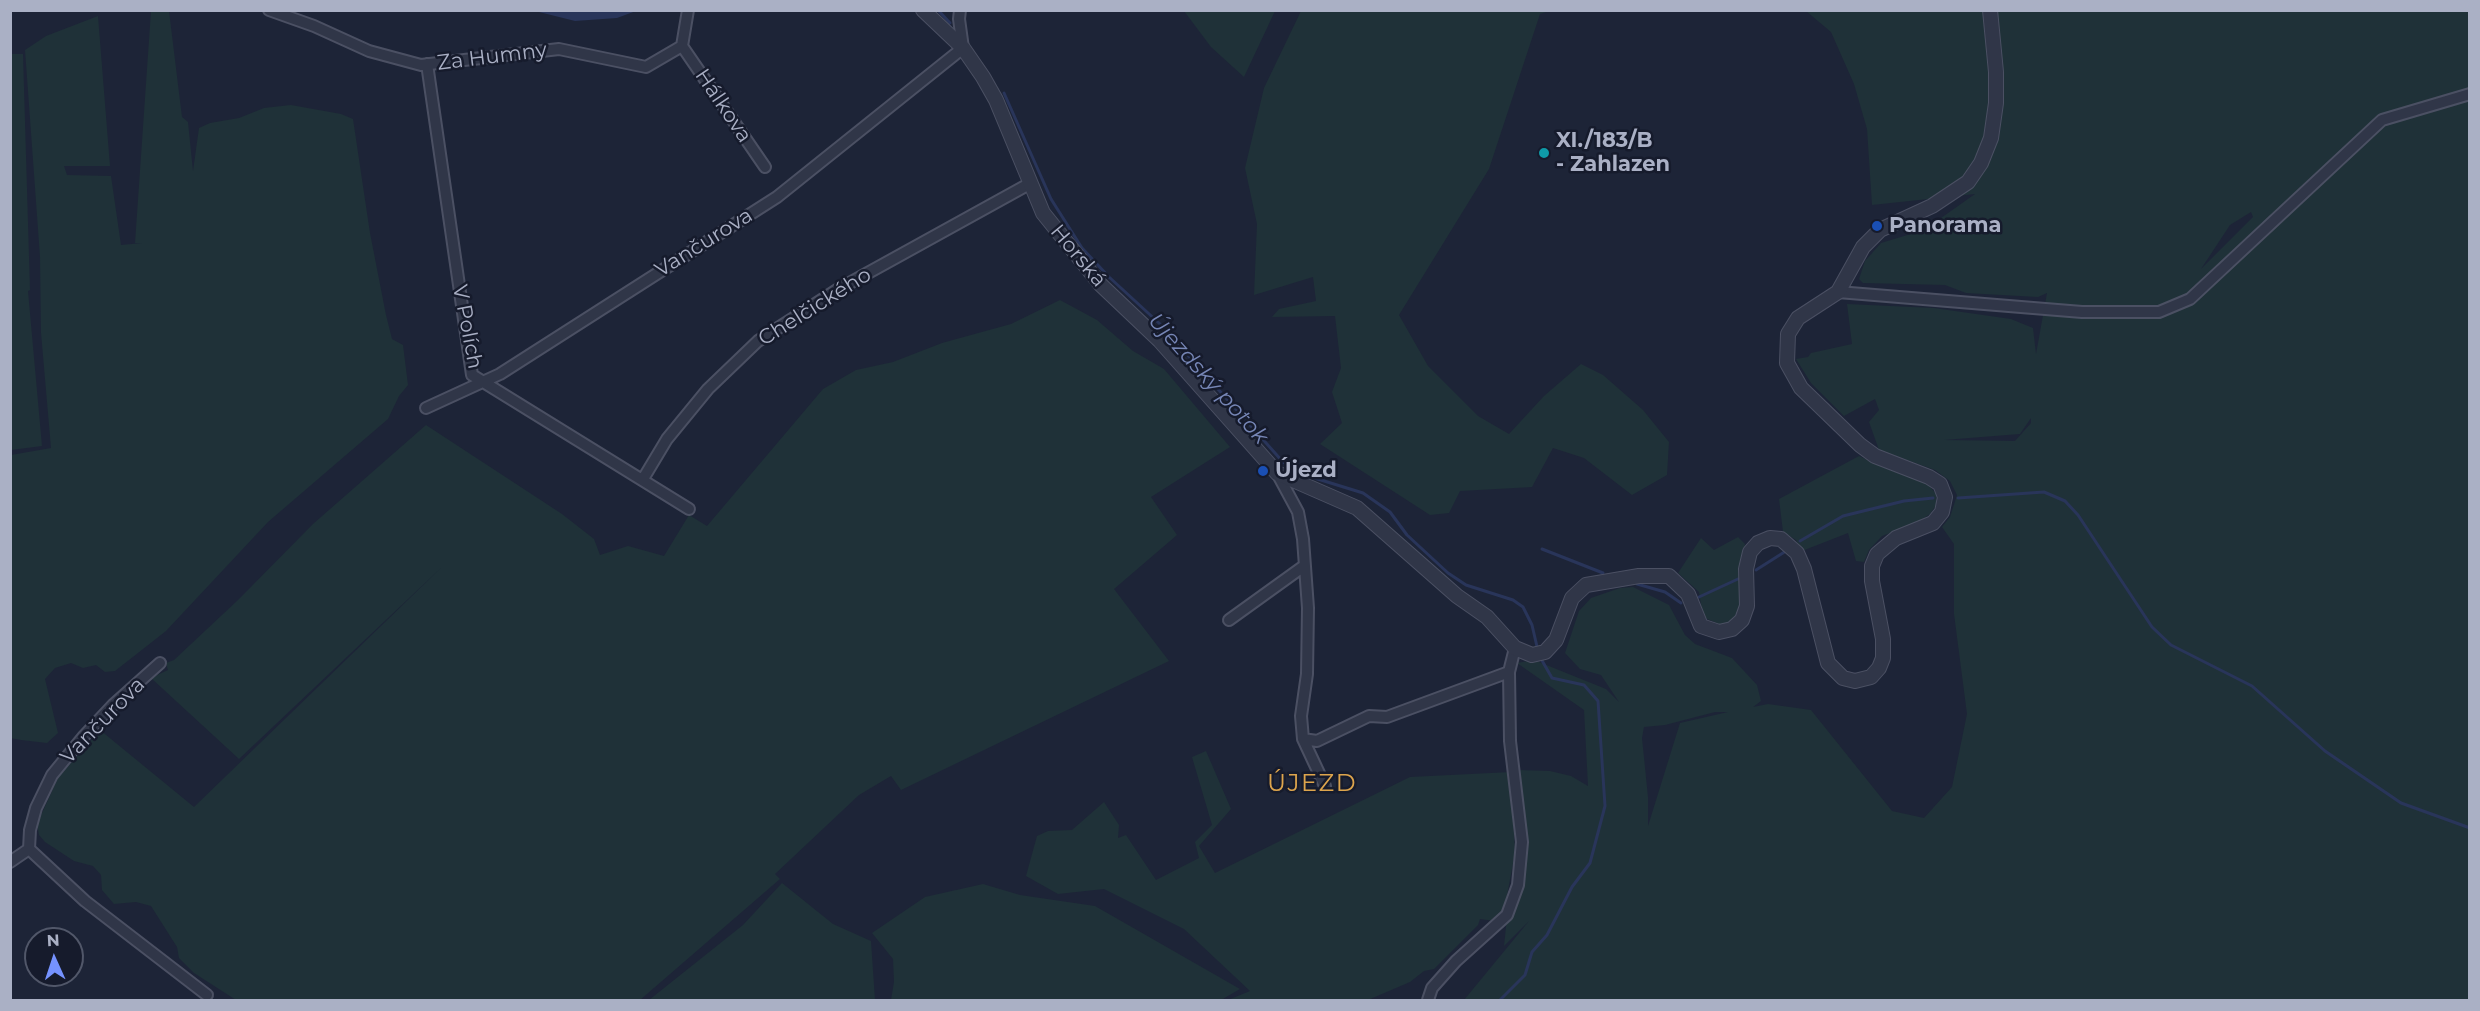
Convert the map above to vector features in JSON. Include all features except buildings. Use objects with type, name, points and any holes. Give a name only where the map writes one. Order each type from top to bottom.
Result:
[{"type":"street","name":"Za Humny","points":[[269,10],[314,26],[369,51],[427,64],[559,49],[646,67],[682,46]]},
{"type":"street","points":[[682,46],[688,10]]},
{"type":"street","name":"Horská","points":[[923,10],[963,48],[983,76],[996,100],[1042,213],[1101,285],[1160,341],[1277,473]]},
{"type":"street","points":[[960,10],[958,19],[963,48]]},
{"type":"street","points":[[1277,473],[1357,508],[1457,596],[1487,617],[1515,648],[1539,654],[1556,640],[1572,598],[1586,585],[1617,579],[1669,576],[1688,594],[1701,626],[1719,632],[1732,628],[1742,620],[1747,606],[1746,569],[1750,552],[1758,543],[1770,538],[1781,539],[1797,553],[1824,652],[1836,672],[1843,678],[1855,681],[1871,677],[1879,668],[1883,658],[1883,639],[1872,581],[1872,566],[1877,554],[1886,545],[1934,523],[1942,512],[1945,497],[1940,484],[1929,477],[1875,456],[1860,445],[1801,388],[1792,375],[1785,353],[1788,334],[1798,318],[1838,292],[1863,247],[1880,230],[1932,206],[1968,182],[1981,164],[1991,138],[1996,103],[1996,72],[1990,10]]},
{"type":"street","name":"Hálkova","points":[[682,46],[765,166]]},
{"type":"street","name":"Vančurova","points":[[426,408],[500,374],[777,197],[963,48]]},
{"type":"street","name":"V Polích","points":[[427,64],[472,375],[689,509]]},
{"type":"street","points":[[1838,292],[2082,312],[2159,312],[2190,299],[2382,120],[2469,94]]},
{"type":"street","name":"Chelčického","points":[[643,479],[667,439],[708,389],[758,341],[837,290],[1029,184]]},
{"type":"street","points":[[1277,473],[1298,512],[1304,540],[1308,608],[1307,674],[1301,716],[1303,739],[1325,786]]},
{"type":"street","points":[[1229,620],[1304,566]]},
{"type":"street","points":[[1428,1000],[1432,988],[1456,961],[1507,915],[1518,885],[1522,842],[1510,741],[1509,672],[1515,648]]},
{"type":"street","name":"Vančurova","points":[[28,849],[36,808],[52,775],[106,712],[160,663]]},
{"type":"street","points":[[1303,739],[1317,741],[1369,716],[1387,717],[1509,672]]},
{"type":"street","points":[[10,862],[28,849],[85,901],[207,995]]},
{"type":"shaded area","points":[[151,11],[169,11],[182,117],[188,122],[193,171],[199,128],[210,123],[239,118],[264,108],[291,105],[341,114],[353,119],[370,233],[386,315],[392,339],[403,345],[408,385],[399,396],[388,419],[268,522],[166,631],[115,671],[105,672],[96,665],[83,668],[71,663],[55,668],[45,679],[58,733],[47,743],[10,738],[11,455],[51,448],[41,333],[40,257],[25,50],[46,36],[98,16],[110,166],[64,166],[67,175],[111,176],[121,245],[142,243],[135,243]]},
{"type":"shaded area","points":[[1184,11],[1275,11],[1244,77],[1211,47]]},
{"type":"shaded area","points":[[1301,11],[1549,11],[1540,14],[1489,169],[1399,315],[1428,366],[1478,416],[1509,434],[1544,396],[1581,364],[1603,375],[1643,410],[1669,442],[1667,475],[1632,495],[1584,458],[1553,448],[1532,487],[1460,491],[1449,513],[1430,515],[1320,444],[1342,423],[1332,392],[1341,368],[1335,316],[1272,317],[1279,309],[1316,301],[1313,277],[1254,295],[1257,224],[1245,168],[1264,88]]},
{"type":"shaded area","points":[[1806,11],[2469,11],[2469,1000],[1464,1000],[1529,921],[1504,946],[1507,917],[1522,879],[1518,770],[1550,771],[1571,776],[1588,786],[1584,710],[1517,663],[1534,660],[1606,689],[1619,702],[1601,675],[1580,669],[1565,653],[1579,611],[1591,598],[1620,588],[1633,587],[1669,605],[1685,635],[1695,644],[1732,658],[1757,685],[1761,701],[1753,707],[1768,704],[1811,710],[1892,811],[1924,818],[1952,787],[1967,714],[1954,614],[1954,544],[1942,527],[1950,517],[1957,495],[1950,481],[1935,470],[1879,450],[1869,422],[1879,410],[1875,399],[1844,416],[1811,383],[1796,359],[1808,357],[1811,353],[1852,344],[1847,304],[1934,308],[2011,319],[2033,328],[2036,354],[2047,293],[2038,297],[1966,293],[1945,285],[1863,283],[1859,279],[1865,261],[1881,243],[1924,230],[1975,194],[1872,205],[1867,129],[1854,84],[1831,32]],"holes":[[[2251,212],[2253,217],[2201,269],[2230,225]],[[2031,418],[2031,423],[2015,441],[1944,440],[2020,434]],[[1715,712],[1728,712],[1680,723],[1648,826],[1648,797],[1642,738],[1644,727],[1665,725]]]},
{"type":"shaded area","points":[[11,54],[23,54],[30,290],[28,291],[42,446],[11,450]]},
{"type":"shaded area","points":[[1060,300],[1097,320],[1133,351],[1164,369],[1230,447],[1151,497],[1177,535],[1114,589],[1169,661],[901,790],[891,776],[859,795],[775,874],[780,879],[640,1000],[236,1000],[194,973],[179,958],[177,947],[151,906],[136,902],[114,904],[102,890],[101,875],[93,866],[74,861],[45,842],[39,835],[37,824],[58,778],[100,730],[194,807],[444,565],[239,759],[151,678],[168,670],[166,663],[174,660],[238,600],[313,524],[426,425],[562,514],[594,539],[600,555],[628,546],[664,556],[689,515],[707,526],[823,389],[856,370],[893,362],[942,343],[1011,324]]},
{"type":"shaded area","points":[[1859,456],[1928,484],[1936,494],[1937,504],[1930,514],[1915,524],[1882,536],[1869,550],[1864,562],[1856,561],[1848,533],[1802,551],[1796,540],[1783,532],[1779,499]]},
{"type":"shaded area","points":[[1738,537],[1745,544],[1739,609],[1733,620],[1721,625],[1703,617],[1699,592],[1678,573],[1701,538],[1714,550]]},
{"type":"shaded area","points":[[1206,751],[1231,809],[1199,846],[1215,873],[1410,777],[1511,772],[1515,853],[1502,922],[1480,919],[1478,925],[1434,969],[1424,971],[1410,982],[1368,1000],[1228,1000],[1250,991],[1184,929],[1104,889],[1058,894],[1026,876],[1037,836],[1048,831],[1072,830],[1104,802],[1119,825],[1118,838],[1126,835],[1156,880],[1199,858],[1195,842],[1212,825],[1192,757]]},
{"type":"shaded area","points":[[782,883],[833,924],[871,941],[875,1000],[649,1000],[743,925]]},
{"type":"shaded area","points":[[983,884],[1020,895],[1095,906],[1240,989],[1221,1000],[891,1000],[894,982],[893,959],[872,933],[925,897]]},
{"type":"water","points":[[535,11],[636,11],[617,18],[575,21]]},
{"type":"waterway","name":"Újezdský potok","points":[[938,10],[950,23]]},
{"type":"waterway","name":"Újezdský potok","points":[[1004,93],[1051,199],[1082,248],[1109,277],[1160,324],[1283,462],[1308,476],[1363,493],[1390,512],[1407,535],[1448,573],[1466,585],[1513,600],[1523,607],[1532,625],[1538,651]]},
{"type":"waterway","points":[[1958,498],[2044,492],[2065,501],[2078,515],[2152,627],[2171,645],[2252,686],[2325,751],[2401,803],[2470,828]]},
{"type":"waterway","points":[[1800,541],[1843,516],[1904,501],[1933,498]]},
{"type":"waterway","points":[[1542,549],[1603,573]]},
{"type":"waterway","points":[[1756,570],[1786,551]]},
{"type":"waterway","points":[[1699,597],[1738,579]]},
{"type":"waterway","points":[[1637,584],[1665,592],[1681,603]]},
{"type":"waterway","name":"Újezdský potok","points":[[1500,1000],[1525,975],[1532,952],[1547,935],[1572,887],[1590,863],[1605,806],[1598,701],[1584,685],[1552,678],[1540,657]]},
{"type":"place","name":"XI./183/B - Zahlazen","points":[[1544,153]]},
{"type":"place","name":"Panorama","points":[[1877,226]]},
{"type":"place","name":"Újezd","points":[[1263,471]]},
{"type":"district","name":"ÚJEZD","points":[[1312,784]]}]
